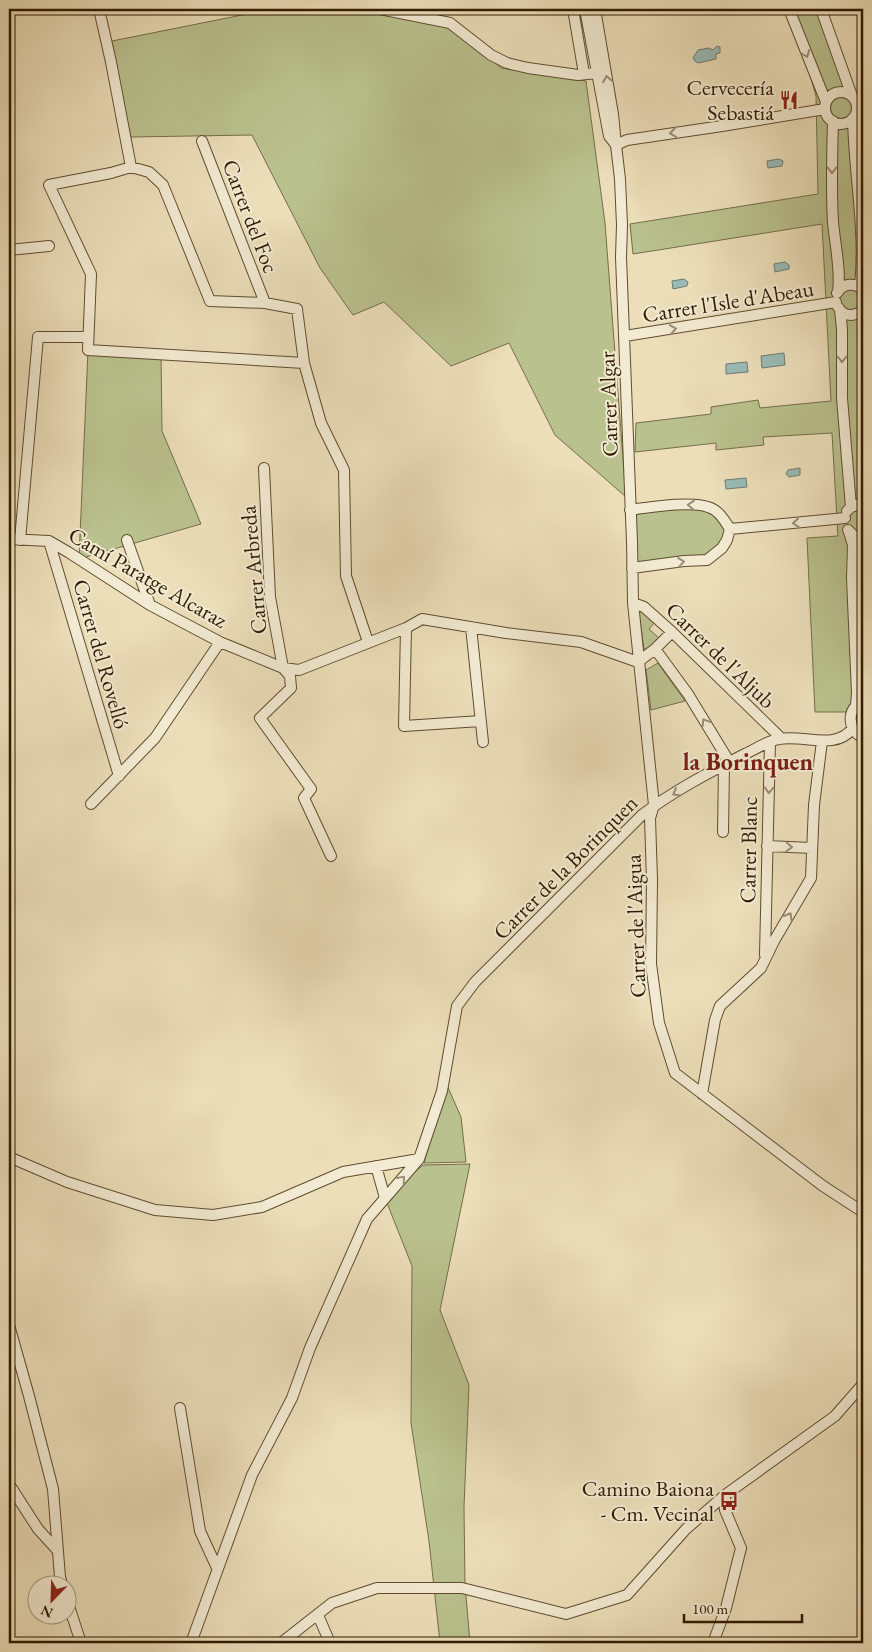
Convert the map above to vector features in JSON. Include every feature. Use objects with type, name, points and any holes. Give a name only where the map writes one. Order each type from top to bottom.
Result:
[{"type":"street","points":[[99,9],[131,167]]},
{"type":"street","points":[[380,9],[450,23],[491,55],[506,63],[528,68],[584,74],[596,73]]},
{"type":"street","points":[[573,9],[584,74]]},
{"type":"street","name":"Carrer Algar","points":[[584,9],[609,136],[616,145]]},
{"type":"street","name":"Carrer Algar","points":[[595,9],[613,114],[620,179],[633,603],[638,662]]},
{"type":"street","points":[[789,9],[829,118],[844,124],[853,118],[857,102],[821,9]]},
{"type":"street","points":[[826,106],[829,98],[837,92],[842,92],[857,102]]},
{"type":"street","points":[[616,145],[627,140],[722,126],[826,106]]},
{"type":"street","points":[[838,292],[845,286],[852,284],[861,288],[861,215],[853,118]]},
{"type":"street","points":[[833,121],[832,191],[836,258],[839,271],[838,306],[842,329],[842,398],[851,507],[845,518],[845,525],[853,545],[852,578],[859,703],[851,713],[850,721],[852,729],[863,738]]},
{"type":"street","name":"Carrer del Foc","points":[[202,141],[265,303]]},
{"type":"street","points":[[304,363],[88,350],[91,274],[49,185],[112,173],[131,167],[149,172],[163,185],[210,301],[265,303],[297,309],[304,363],[321,423],[344,470],[346,576],[368,642]]},
{"type":"street","points":[[9,250],[50,246]]},
{"type":"street","name":"Carrer l'Isle d'Abeau","points":[[625,336],[838,306],[850,316],[863,310]]},
{"type":"street","points":[[863,314],[863,335]]},
{"type":"street","points":[[20,540],[38,337],[88,337]]},
{"type":"street","name":"Carrer Arbreda","points":[[264,468],[270,597],[284,668],[290,676],[292,688],[260,718],[311,789],[304,798],[331,856]]},
{"type":"street","points":[[851,507],[863,503]]},
{"type":"street","points":[[630,510],[683,505],[708,506],[720,514],[730,529],[727,540],[722,548],[707,560],[632,568]]},
{"type":"street","points":[[730,529],[845,518]]},
{"type":"street","points":[[849,532],[854,536],[863,538]]},
{"type":"street","name":"Camí Paratge Alcaraz","points":[[9,539],[49,541],[150,606],[220,642],[284,668],[299,670],[406,628],[422,619],[581,642],[638,662]]},
{"type":"street","points":[[127,540],[150,606]]},
{"type":"street","name":"Carrer del Rovelló","points":[[49,541],[118,776]]},
{"type":"street","name":"Carrer de l'Aljub","points":[[633,603],[644,607],[672,632],[781,738]]},
{"type":"street","points":[[471,627],[483,742]]},
{"type":"street","points":[[406,628],[404,726],[481,721]]},
{"type":"street","points":[[638,662],[672,632]]},
{"type":"street","points":[[91,804],[156,738],[220,642]]},
{"type":"street","points":[[655,649],[688,694],[727,758],[724,765],[723,832]]},
{"type":"street","name":"Carrer de l'Aigua","points":[[638,662],[654,805],[650,818],[652,880],[651,964],[659,1022],[675,1073],[823,1186],[863,1212]]},
{"type":"street","name":"Carrer de la Borinquen","points":[[419,1159],[442,1092],[457,1006],[475,982],[642,815],[654,805],[724,765],[770,742],[781,738],[839,739],[849,734],[852,729]]},
{"type":"street","points":[[702,1094],[715,1020],[720,1006],[761,968],[764,959],[811,878],[814,805],[822,740]]},
{"type":"street","name":"Carrer Blanc","points":[[764,959],[770,742]]},
{"type":"street","points":[[767,846],[812,848]]},
{"type":"street","points":[[9,1157],[67,1182],[155,1210],[213,1214],[262,1206],[343,1172],[419,1159]]},
{"type":"street","points":[[192,1643],[217,1568],[252,1475],[292,1398],[310,1348],[368,1219],[419,1159]]},
{"type":"street","points":[[376,1166],[385,1198]]},
{"type":"street","points":[[9,1326],[53,1489],[60,1574]]},
{"type":"street","points":[[281,1643],[332,1603],[377,1588],[462,1588],[566,1614],[626,1595],[686,1529],[725,1495],[835,1416],[863,1384]]},
{"type":"street","points":[[180,1408],[200,1531],[217,1568]]},
{"type":"street","points":[[9,1484],[38,1530],[58,1551]]},
{"type":"street","points":[[713,1643],[726,1608],[741,1548],[725,1510],[725,1495]]},
{"type":"street","points":[[318,1615],[330,1643]]},
{"type":"street","points":[[74,1624],[80,1643]]},
{"type":"green space","points":[[255,9],[380,9],[450,23],[501,68],[586,81],[605,223],[626,497],[555,435],[509,343],[451,366],[384,302],[353,315],[320,268],[252,135],[131,137],[107,42],[252,13]]},
{"type":"green space","points":[[791,9],[819,9],[855,92],[863,120],[863,730],[860,729],[855,719],[856,712],[815,712],[807,538],[838,536],[832,433],[763,437],[764,445],[716,450],[716,443],[635,452],[636,423],[711,414],[711,407],[758,400],[760,408],[831,401],[822,224],[633,254],[630,224],[818,194],[816,96]]},
{"type":"green space","points":[[88,350],[161,354],[162,431],[201,524],[79,559]]},
{"type":"green space","points":[[708,507],[730,529],[727,540],[707,560],[632,568],[630,510]]},
{"type":"green space","points":[[641,611],[655,622],[649,629],[660,639],[649,650],[644,649],[639,614]]},
{"type":"green space","points":[[658,663],[685,701],[651,710],[646,670]]},
{"type":"green space","points":[[446,1083],[461,1117],[466,1162],[424,1163]]},
{"type":"green space","points":[[470,1164],[440,1310],[469,1385],[464,1507],[465,1584],[470,1643],[440,1643],[429,1541],[411,1423],[412,1266],[385,1198],[423,1165]]},
{"type":"water","points":[[717,46],[720,47],[720,53],[716,54],[716,59],[698,63],[693,58],[698,50],[709,48],[713,50]]},
{"type":"water","points":[[779,159],[783,161],[782,166],[768,168],[767,161]]},
{"type":"water","points":[[785,262],[789,265],[789,269],[775,272],[774,264]]},
{"type":"water","points":[[684,279],[688,282],[687,286],[673,289],[672,281]]},
{"type":"water","points":[[784,353],[785,365],[762,368],[761,356]]},
{"type":"water","points":[[747,362],[748,372],[726,374],[726,364]]},
{"type":"water","points":[[800,468],[800,475],[789,477],[786,474],[788,470]]},
{"type":"water","points":[[746,478],[747,487],[726,489],[725,480]]},
{"type":"place","name":"Cervecería Sebastiá","points":[[789,100]]},
{"type":"place","name":"Camino Baiona - Cm. Vecinal","points":[[729,1501]]},
{"type":"district","name":"la Borinquen","points":[[748,762]]}]
